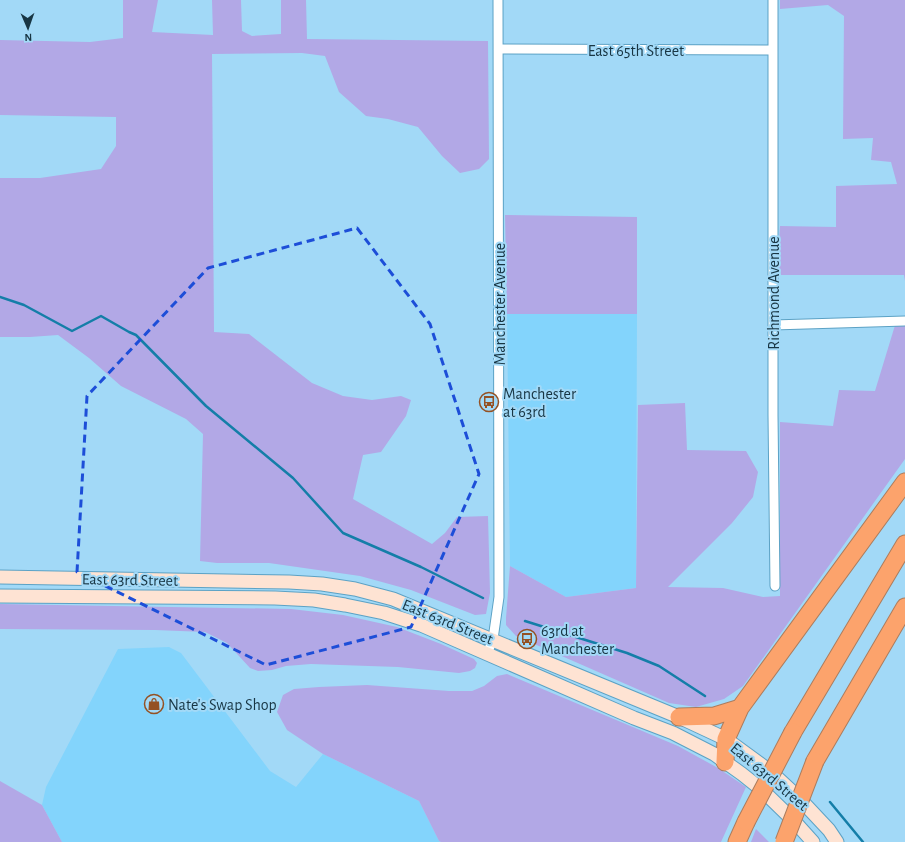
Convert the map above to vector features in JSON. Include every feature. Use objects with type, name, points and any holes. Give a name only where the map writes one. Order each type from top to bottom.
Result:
[{"type":"highway","points":[[725,762],[726,739],[740,708],[905,482]]},
{"type":"highway","points":[[737,842],[793,732],[905,544]]},
{"type":"highway","points":[[784,842],[815,761],[905,607]]},
{"type":"highway","points":[[680,717],[714,716],[740,708]]},
{"type":"main road","name":"East 63rd Street","points":[[0,577],[322,584],[355,589],[393,599],[680,717],[726,739],[770,772],[798,797],[829,830],[837,842]]},
{"type":"main road","name":"East 63rd Street","points":[[0,596],[275,598],[314,600],[384,613],[421,625],[634,718],[673,733],[714,754],[762,790],[813,842]]},
{"type":"street","name":"Manchester Avenue","points":[[487,654],[493,639],[500,597],[498,0]]},
{"type":"street","name":"Richmond Avenue","points":[[772,0],[775,586]]},
{"type":"street","name":"East 65th Street","points":[[498,49],[773,50]]},
{"type":"street","points":[[773,325],[905,321]]},
{"type":"highlighted area","points":[[357,228],[430,324],[479,474],[411,627],[266,665],[77,572],[87,396],[208,268]]},
{"type":"shaded area","points":[[123,0],[158,0],[152,32],[213,35],[212,0],[241,0],[242,31],[252,36],[281,34],[281,0],[306,0],[307,39],[488,41],[489,159],[479,169],[460,173],[442,156],[418,127],[388,119],[366,116],[339,92],[325,56],[302,53],[212,54],[214,332],[249,334],[312,383],[343,396],[372,400],[401,396],[411,400],[406,416],[381,452],[363,455],[353,499],[432,544],[445,533],[457,517],[488,516],[490,593],[486,614],[475,615],[411,590],[360,576],[269,563],[217,563],[200,561],[203,434],[186,419],[121,386],[89,358],[58,335],[0,337],[0,178],[40,178],[101,169],[116,146],[116,117],[0,115],[0,40],[90,42],[123,38]]},
{"type":"shaded area","points":[[780,0],[905,0],[905,281],[904,275],[777,275],[780,226],[836,227],[836,186],[897,184],[891,162],[871,160],[873,138],[843,139],[844,16],[828,5],[780,9]]},
{"type":"shaded area","points":[[505,215],[637,217],[637,314],[507,314]]},
{"type":"shaded area","points":[[507,314],[637,314],[636,588],[566,597],[510,566]]},
{"type":"shaded area","points":[[896,322],[905,322],[905,459],[743,686],[724,699],[696,707],[669,703],[516,636],[506,625],[510,566],[566,597],[636,588],[638,405],[685,403],[687,450],[746,451],[758,472],[753,497],[732,523],[668,587],[723,588],[763,597],[780,596],[780,422],[833,426],[839,390],[875,391]]},
{"type":"shaded area","points":[[0,604],[291,609],[343,615],[397,627],[441,644],[474,659],[477,663],[475,668],[470,671],[459,673],[398,667],[311,664],[286,666],[272,670],[258,671],[250,668],[227,643],[205,632],[155,630],[0,629]]},
{"type":"shaded area","name":"Nate's Swap Shop","points":[[169,647],[181,653],[270,771],[296,787],[323,754],[419,801],[439,841],[441,842],[62,842],[42,805],[46,787],[118,649]]},
{"type":"shaded area","points":[[507,674],[678,746],[718,768],[746,787],[721,842],[441,842],[439,841],[419,801],[323,754],[287,730],[277,712],[283,695],[294,689],[367,685],[449,691],[472,691],[484,686],[497,676]]},
{"type":"shaded area","points":[[0,781],[42,805],[62,842],[0,842]]},
{"type":"shaded area","points":[[756,829],[769,842],[751,842]]},
{"type":"waterway","points":[[0,297],[24,305],[72,331],[101,316],[136,335],[206,406],[293,478],[343,533],[421,567],[483,598]]},
{"type":"waterway","points":[[525,621],[627,653],[659,666],[705,696]]},
{"type":"waterway","points":[[830,802],[863,842]]},
{"type":"place","name":"Manchester at 63rd","points":[[489,402]]},
{"type":"place","name":"63rd at Manchester","points":[[527,639]]},
{"type":"place","name":"Nate's Swap Shop","points":[[154,704]]}]
